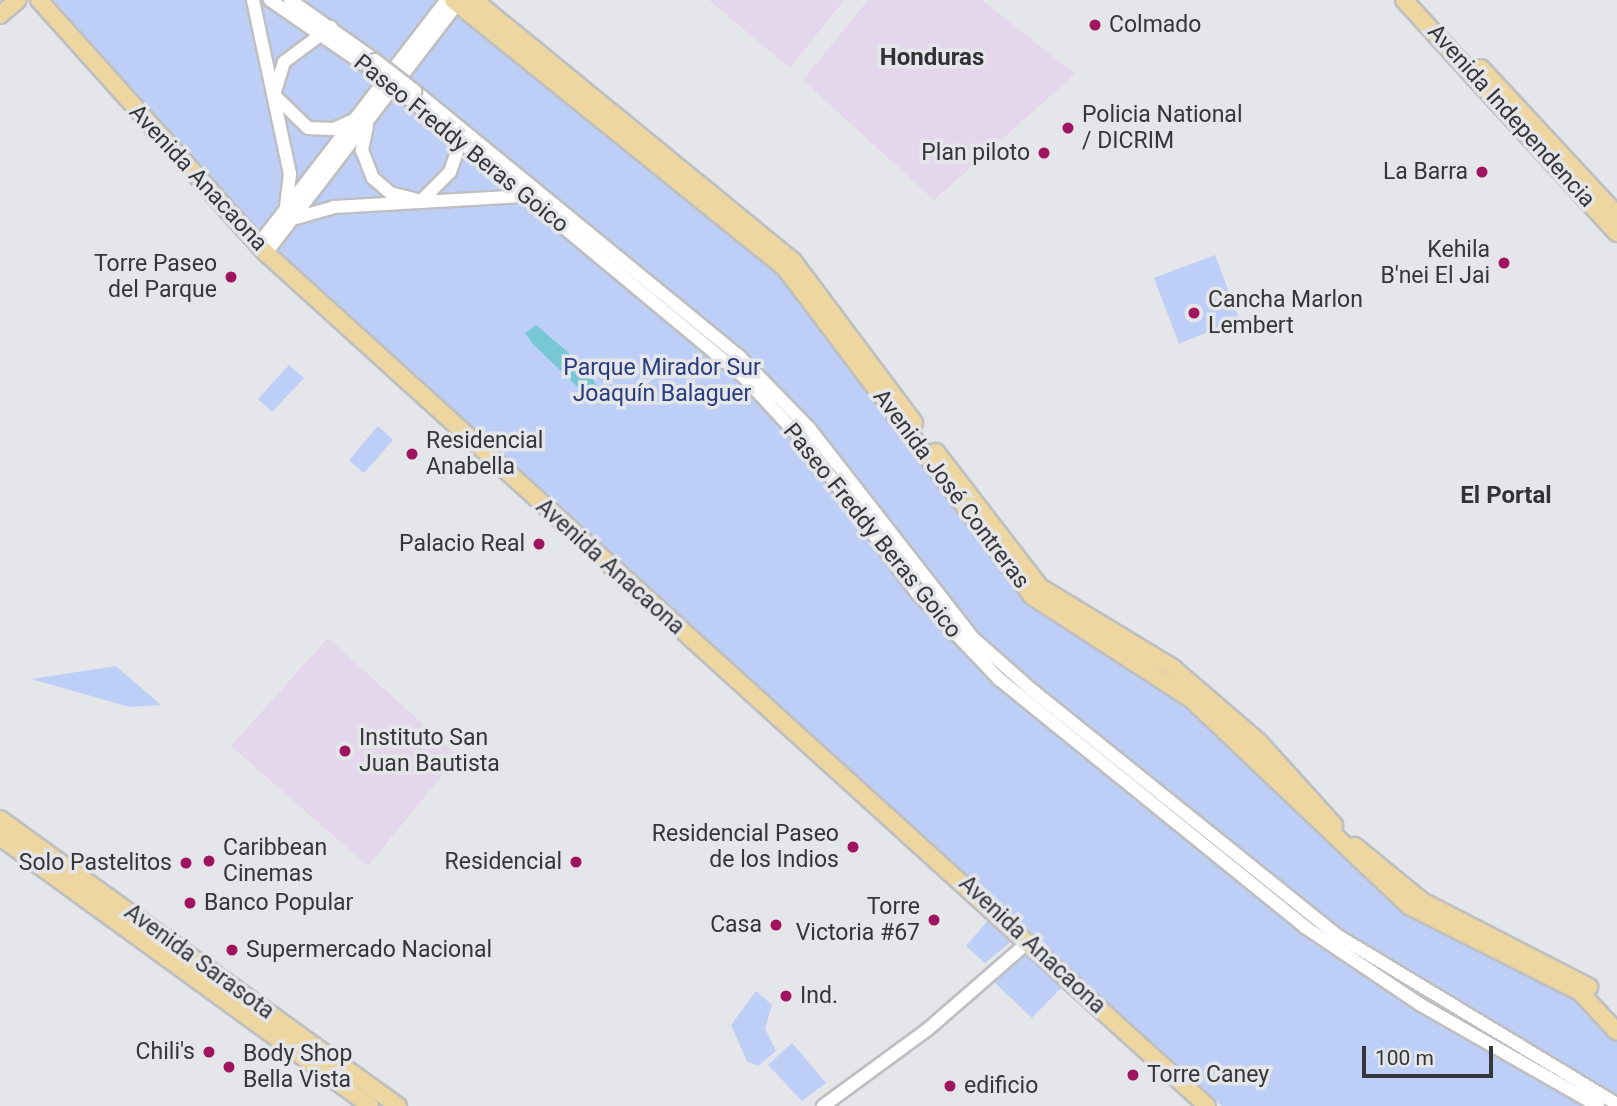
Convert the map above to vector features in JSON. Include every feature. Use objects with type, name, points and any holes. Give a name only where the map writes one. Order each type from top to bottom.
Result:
[{"type":"main road","points":[[0,15],[18,0]]},
{"type":"main road","name":"Avenida Anacaona","points":[[39,0],[262,249],[1207,1106]]},
{"type":"main road","name":"Avenida José Contreras","points":[[474,0],[793,261],[1040,587],[1173,668],[1259,742],[1341,832],[1412,894],[1570,974],[1617,1017]]},
{"type":"main road","name":"Avenida Independencia","points":[[1404,0],[1570,172],[1617,215]]},
{"type":"main road","name":"Avenida Independencia","points":[[1418,0],[1570,172],[1617,233]]},
{"type":"main road","name":"Avenida José Contreras","points":[[454,1],[785,268],[1033,597],[1192,700],[1409,906],[1580,992],[1617,1032]]},
{"type":"main road","name":"Avenida Sarasota","points":[[0,819],[398,1106]]},
{"type":"main road","name":"Avenida Sarasota","points":[[0,837],[370,1106]]},
{"type":"street","points":[[253,0],[291,186],[286,219]]},
{"type":"street","name":"Paseo Freddy Beras Goico","points":[[270,0],[327,31]]},
{"type":"street","name":"Paseo Freddy Beras Goico","points":[[290,0],[739,356],[809,428],[973,638],[1177,816],[1365,954],[1617,1104]]},
{"type":"street","points":[[262,249],[454,1]]},
{"type":"street","points":[[274,95],[284,62],[327,31]]},
{"type":"street","points":[[274,95],[308,128],[334,129],[362,120]]},
{"type":"street","points":[[362,120],[362,150],[373,178],[390,193],[421,201]]},
{"type":"street","points":[[421,201],[450,172],[463,137]]},
{"type":"street","name":"Paseo Freddy Beras Goico","points":[[463,137],[532,199],[742,375],[806,444],[967,649],[1382,980],[1598,1106]]},
{"type":"street","points":[[286,219],[319,209],[511,192],[532,199]]},
{"type":"street","points":[[823,1106],[926,1030],[1027,943]]},
{"type":"shaded area","points":[[709,0],[844,0],[790,68]]},
{"type":"shaded area","points":[[868,0],[982,0],[1075,74],[934,200],[803,80]]},
{"type":"shaded area","points":[[536,325],[583,365],[603,395],[594,403],[533,344],[525,333]]},
{"type":"shaded area","name":"Instituto San Juan Bautista","points":[[328,638],[458,756],[368,866],[231,746]]},
{"type":"green space","name":"Parque Mirador Sur Joaquín Balaguer","points":[[54,0],[446,0],[781,271],[1014,583],[1168,686],[1406,909],[1570,992],[1617,1037],[1617,1106],[1222,1106],[272,247],[194,171]]},
{"type":"green space","points":[[1215,255],[1239,319],[1179,344],[1154,278]]},
{"type":"green space","points":[[289,365],[304,378],[272,412],[258,399]]},
{"type":"green space","points":[[378,426],[393,440],[364,473],[349,460]]},
{"type":"green space","points":[[116,666],[161,705],[130,707],[31,679]]},
{"type":"green space","points":[[989,919],[1012,941],[985,963],[966,946]]},
{"type":"green space","points":[[1027,950],[1063,986],[1032,1018],[993,981]]},
{"type":"green space","points":[[756,991],[772,1005],[765,1029],[776,1051],[758,1066],[747,1061],[731,1025]]},
{"type":"green space","points":[[792,1043],[826,1083],[802,1101],[768,1065]]},
{"type":"place","name":"Colmado","points":[[1095,25]]},
{"type":"place","name":"Policia National / DICRIM","points":[[1068,128]]},
{"type":"place","name":"Plan piloto","points":[[1044,153]]},
{"type":"place","name":"La Barra","points":[[1482,172]]},
{"type":"place","name":"Kehila B'nei El Jai","points":[[1504,263]]},
{"type":"place","name":"Torre Paseo del Parque","points":[[231,277]]},
{"type":"place","name":"Cancha Marlon Lembert","points":[[1194,313]]},
{"type":"place","name":"Residencial Anabella","points":[[412,454]]},
{"type":"place","name":"Palacio Real","points":[[539,544]]},
{"type":"place","name":"Instituto San Juan Bautista","points":[[345,751]]},
{"type":"place","name":"Residencial Paseo de los Indios","points":[[853,847]]},
{"type":"place","name":"Caribbean Cinemas","points":[[209,861]]},
{"type":"place","name":"Residencial","points":[[576,862]]},
{"type":"place","name":"Solo Pastelitos","points":[[186,863]]},
{"type":"place","name":"Banco Popular","points":[[190,903]]},
{"type":"place","name":"Torre Victoria #67","points":[[934,920]]},
{"type":"place","name":"Casa","points":[[776,925]]},
{"type":"place","name":"Supermercado Nacional","points":[[232,950]]},
{"type":"place","name":"Ind.","points":[[786,996]]},
{"type":"place","name":"Chili's","points":[[209,1052]]},
{"type":"place","name":"Body Shop Bella Vista","points":[[229,1067]]},
{"type":"place","name":"Torre Caney","points":[[1133,1075]]},
{"type":"place","name":"edificio","points":[[950,1086]]},
{"type":"district","name":"Honduras","points":[[932,58]]},
{"type":"district","name":"El Portal","points":[[1506,496]]}]
